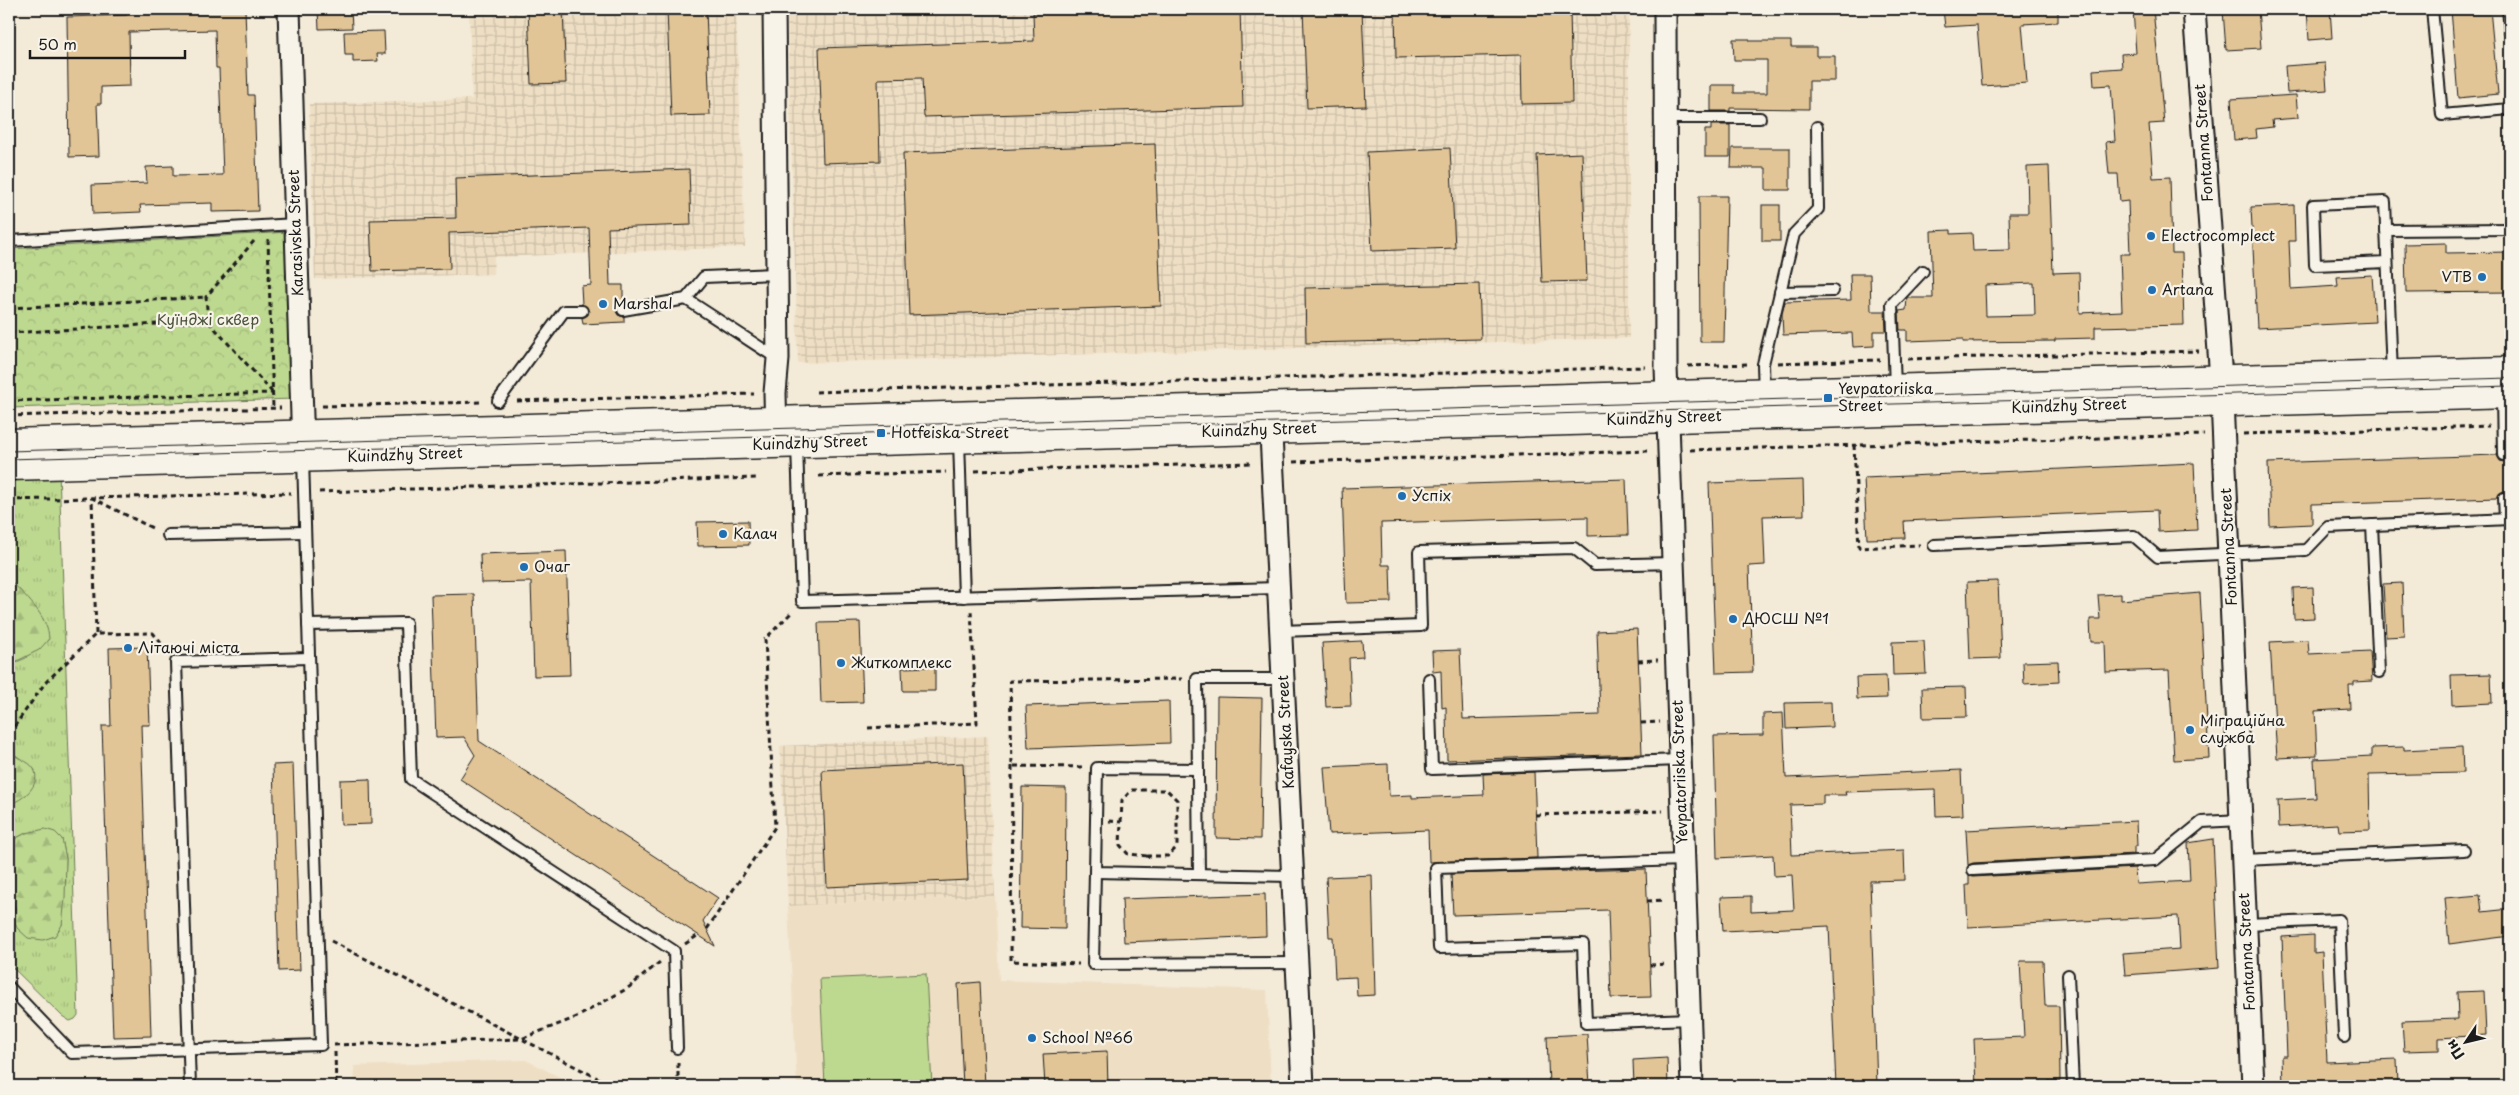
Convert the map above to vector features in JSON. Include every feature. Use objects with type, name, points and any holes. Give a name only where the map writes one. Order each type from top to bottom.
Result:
[{"type":"main road","name":"Kuindzhy Street","points":[[9,443],[302,446],[2506,382]]},
{"type":"main road","name":"Kuindzhy Street","points":[[9,466],[302,446]]},
{"type":"street","name":"Karasivska Street","points":[[289,9],[302,446]]},
{"type":"street","points":[[774,9],[778,359],[775,393],[790,432]]},
{"type":"street","name":"Yevpatoriiska Street","points":[[1665,9],[1667,407],[1692,1086]]},
{"type":"street","name":"Fontanna Street","points":[[2194,9],[2222,390],[2253,1086]]},
{"type":"street","name":"Kafayska Street","points":[[1270,418],[1303,1086]]},
{"type":"lane","points":[[2432,9],[2442,115],[2510,109]]},
{"type":"lane","points":[[2508,9],[2510,32]]},
{"type":"lane","points":[[1666,118],[1760,118]]},
{"type":"lane","points":[[1764,404],[1763,364],[1794,234],[1818,208],[1817,127]]},
{"type":"lane","points":[[2387,262],[2316,265],[2313,205],[2385,202],[2392,385]]},
{"type":"lane","points":[[9,241],[296,224]]},
{"type":"lane","points":[[2386,230],[2510,229]]},
{"type":"lane","points":[[1895,400],[1892,304],[1923,271]]},
{"type":"lane","points":[[623,310],[686,299],[704,277],[777,274]]},
{"type":"lane","points":[[1780,292],[1833,291]]},
{"type":"lane","points":[[686,299],[778,359]]},
{"type":"lane","points":[[498,401],[564,312],[582,311]]},
{"type":"lane","points":[[2503,455],[2506,382]]},
{"type":"lane","points":[[959,427],[967,596]]},
{"type":"lane","points":[[790,432],[802,601],[1279,588]]},
{"type":"lane","points":[[9,987],[72,1053],[321,1045],[302,446]]},
{"type":"lane","points":[[1934,545],[2134,536],[2158,557],[2306,550],[2328,527],[2508,519],[2504,498]]},
{"type":"lane","points":[[2372,525],[2379,672]]},
{"type":"lane","points":[[168,536],[305,532]]},
{"type":"lane","points":[[1281,631],[1421,626],[1419,552],[1574,548],[1595,565],[1673,563]]},
{"type":"lane","points":[[308,625],[406,623],[411,779],[674,951],[677,1048]]},
{"type":"lane","points":[[190,1086],[176,662],[309,658]]},
{"type":"lane","points":[[1199,874],[1197,679],[1283,679]]},
{"type":"lane","points":[[1429,679],[1432,768],[1680,760]]},
{"type":"lane","points":[[1198,769],[1097,768],[1093,964],[1297,963]]},
{"type":"lane","points":[[1973,870],[2155,860],[2202,822],[2241,820]]},
{"type":"lane","points":[[2243,860],[2464,850]]},
{"type":"lane","points":[[1684,860],[1436,868],[1439,948],[1583,944],[1586,1023],[1690,1019]]},
{"type":"lane","points":[[1095,872],[1292,876]]},
{"type":"lane","points":[[2246,924],[2339,920],[2344,1037]]},
{"type":"lane","points":[[2068,975],[2072,1086]]},
{"type":"path","points":[[9,308],[206,296],[268,226]]},
{"type":"path","points":[[268,226],[273,408]]},
{"type":"path","points":[[206,296],[208,321],[273,393]]},
{"type":"path","points":[[9,333],[208,321]]},
{"type":"path","points":[[1688,366],[2200,351]]},
{"type":"path","points":[[816,392],[1645,367]]},
{"type":"path","points":[[9,401],[273,393]]},
{"type":"path","points":[[9,416],[754,394]]},
{"type":"path","points":[[2243,434],[2503,426]]},
{"type":"path","points":[[1690,450],[2204,435]]},
{"type":"path","points":[[1854,445],[1859,548],[1934,545]]},
{"type":"path","points":[[1293,462],[1647,451]]},
{"type":"path","points":[[819,476],[1251,463]]},
{"type":"path","points":[[9,500],[304,493],[756,478]]},
{"type":"path","points":[[92,498],[168,536]]},
{"type":"path","points":[[92,498],[96,634]]},
{"type":"path","points":[[868,728],[977,723],[967,596]]},
{"type":"path","points":[[707,929],[775,827],[765,639],[802,601]]},
{"type":"path","points":[[9,734],[45,683],[96,634],[153,633],[176,662]]},
{"type":"path","points":[[862,662],[886,661]]},
{"type":"path","points":[[1093,964],[1011,961],[1012,766],[1010,681],[1197,679]]},
{"type":"path","points":[[1012,766],[1097,768]]},
{"type":"path","points":[[1132,790],[1167,790],[1177,800],[1177,847],[1168,856],[1148,856],[1128,854],[1120,845],[1122,800],[1132,790]]},
{"type":"path","points":[[1536,815],[1682,810]]},
{"type":"path","points":[[1147,873],[1148,856]]},
{"type":"path","points":[[318,934],[613,1086]]},
{"type":"path","points":[[321,1045],[521,1039],[577,1017],[628,988],[674,951]]},
{"type":"path","points":[[335,1045],[336,1086]]},
{"type":"path","points":[[677,1048],[678,1086]]},
{"type":"shaded area","points":[[469,9],[736,9],[745,247],[494,257],[493,274],[315,279],[309,104],[472,99]]},
{"type":"shaded area","points":[[787,9],[1629,9],[1629,338],[798,363]]},
{"type":"shaded area","points":[[988,736],[995,896],[788,906],[780,746]]},
{"type":"shaded area","name":"School №66","points":[[995,896],[999,980],[1267,990],[1271,1086],[797,1086],[788,906]]},
{"type":"shaded area","points":[[526,1060],[577,1086],[355,1086],[354,1066]]},
{"type":"green space","name":"Куїнджі сквер","points":[[288,232],[294,399],[9,408],[9,249]]},
{"type":"green space","points":[[59,471],[78,1015],[70,1021],[62,1016],[9,964],[9,882],[15,900],[14,920],[62,925],[66,859],[62,839],[26,833],[9,842],[9,804],[27,794],[35,770],[9,750],[11,689],[9,686],[9,665],[26,658],[43,619],[9,579],[9,473]]},
{"type":"green space","points":[[9,579],[40,614],[48,630],[49,639],[39,650],[9,665]]},
{"type":"green space","points":[[9,750],[32,766],[36,775],[33,786],[25,796],[9,804]]},
{"type":"green space","points":[[45,829],[55,832],[62,839],[66,859],[62,925],[55,936],[43,940],[28,938],[17,928],[14,920],[16,911],[9,882],[9,842],[26,833]]},
{"type":"green space","points":[[926,974],[932,1086],[825,1086],[820,979]]},
{"type":"building","points":[[127,9],[245,9],[248,95],[254,95],[258,211],[212,212],[212,203],[140,205],[141,212],[93,214],[92,185],[147,183],[146,167],[173,166],[173,176],[223,175],[219,68],[216,68],[215,30],[129,32],[130,86],[101,87],[101,104],[97,104],[99,156],[69,157],[67,17],[127,15]]},
{"type":"building","points":[[318,9],[351,9],[352,28],[319,29]]},
{"type":"building","points":[[528,9],[563,9],[566,83],[531,84]]},
{"type":"building","points":[[667,9],[706,9],[710,115],[671,116]]},
{"type":"building","points":[[1240,9],[1243,107],[924,117],[922,78],[878,79],[880,161],[823,163],[819,48],[1034,41],[1033,13]]},
{"type":"building","points":[[1303,9],[1362,9],[1366,106],[1307,108]]},
{"type":"building","points":[[1395,9],[1570,9],[1572,103],[1522,104],[1521,55],[1396,58]]},
{"type":"building","points":[[1943,9],[2058,9],[2058,22],[2022,24],[2027,83],[1982,86],[1977,25],[1945,27]]},
{"type":"building","points":[[2133,9],[2153,9],[2164,123],[2149,124],[2153,178],[2170,177],[2172,253],[2182,253],[2184,325],[2095,327],[2095,338],[2055,339],[2055,341],[1963,342],[1963,339],[1907,341],[1907,330],[1900,330],[1899,311],[1906,310],[1907,298],[1933,298],[1931,231],[1951,230],[1951,234],[1972,233],[1973,251],[2010,250],[2009,213],[2028,213],[2027,167],[2049,166],[2053,273],[2079,272],[2080,313],[2122,311],[2120,254],[2130,254],[2128,201],[2120,202],[2118,174],[2109,174],[2106,142],[2115,141],[2111,85],[2094,86],[2093,70],[2122,68],[2121,54],[2136,53]],"holes":[[[2034,283],[2035,315],[1986,316],[1985,285]]]},
{"type":"building","points":[[2258,9],[2261,48],[2226,50],[2223,10]]},
{"type":"building","points":[[2307,9],[2330,9],[2332,38],[2309,40]]},
{"type":"building","points":[[2451,9],[2490,9],[2498,94],[2458,98]]},
{"type":"building","points":[[384,31],[385,54],[377,54],[378,61],[353,62],[353,55],[345,55],[344,32]]},
{"type":"building","points":[[1733,39],[1791,41],[1791,47],[1816,47],[1816,56],[1835,56],[1835,81],[1809,81],[1809,109],[1730,108],[1730,111],[1711,111],[1711,85],[1734,85],[1734,93],[1767,93],[1767,60],[1734,60]]},
{"type":"building","points":[[2325,63],[2327,90],[2287,93],[2285,66]]},
{"type":"building","points":[[2296,95],[2298,118],[2272,120],[2273,127],[2256,129],[2257,138],[2234,140],[2231,99]]},
{"type":"building","points":[[1711,125],[1730,125],[1730,157],[1705,157],[1705,130],[1711,130]]},
{"type":"building","points":[[1155,144],[1161,306],[909,315],[903,153]]},
{"type":"building","points":[[1450,148],[1455,248],[1372,251],[1367,152]]},
{"type":"building","points":[[1732,148],[1790,148],[1790,190],[1766,190],[1766,168],[1731,168]]},
{"type":"building","points":[[1582,153],[1587,281],[1542,282],[1537,155]]},
{"type":"building","points":[[689,169],[691,225],[608,228],[610,285],[623,285],[623,303],[618,305],[616,311],[618,315],[624,317],[624,322],[583,324],[582,318],[588,315],[589,311],[582,304],[581,286],[591,285],[589,228],[449,233],[450,269],[372,271],[370,220],[456,218],[455,178]]},
{"type":"building","points":[[1699,196],[1727,196],[1724,342],[1700,342]]},
{"type":"building","points":[[1762,205],[1780,205],[1780,241],[1762,241]]},
{"type":"building","points":[[2294,205],[2295,241],[2289,241],[2291,289],[2338,286],[2337,277],[2372,275],[2375,322],[2257,328],[2251,207]]},
{"type":"building","points":[[2446,243],[2446,253],[2510,252],[2510,292],[2406,293],[2405,244]]},
{"type":"building","points":[[1850,274],[1870,274],[1871,311],[1885,311],[1886,331],[1874,331],[1874,346],[1853,347],[1852,333],[1783,335],[1782,314],[1785,302],[1851,300]]},
{"type":"building","points":[[1479,284],[1481,339],[1306,343],[1305,288]]},
{"type":"building","points":[[2496,455],[2499,461],[2504,462],[2510,455],[2510,496],[2504,491],[2497,498],[2312,504],[2312,524],[2270,526],[2268,463]]},
{"type":"building","points":[[2194,463],[2197,530],[2158,532],[2157,510],[1904,521],[1905,538],[1867,539],[1864,478]]},
{"type":"building","points":[[1626,479],[1628,535],[1588,536],[1588,517],[1381,523],[1382,565],[1390,565],[1391,602],[1346,603],[1342,488]]},
{"type":"building","points":[[1803,480],[1804,515],[1763,516],[1765,565],[1749,566],[1753,672],[1716,673],[1709,483]]},
{"type":"building","points":[[748,521],[749,545],[698,546],[697,522]]},
{"type":"building","points":[[566,551],[570,675],[534,676],[531,582],[481,583],[480,554]]},
{"type":"building","points":[[1998,581],[2001,658],[1970,659],[1967,582]]},
{"type":"building","points":[[2402,583],[2404,636],[2386,637],[2383,584]]},
{"type":"building","points":[[2313,587],[2314,618],[2294,619],[2293,588]]},
{"type":"building","points":[[2200,593],[2209,758],[2174,760],[2169,670],[2106,672],[2105,642],[2091,642],[2090,619],[2100,619],[2098,595],[2121,594],[2121,600]]},
{"type":"building","points":[[474,594],[479,741],[718,898],[703,921],[715,946],[460,779],[475,755],[464,737],[436,738],[431,595]]},
{"type":"building","points":[[860,622],[863,702],[821,703],[818,623]]},
{"type":"building","points":[[1637,629],[1642,754],[1447,760],[1446,707],[1442,708],[1441,671],[1433,672],[1432,651],[1460,650],[1463,719],[1600,715],[1597,631]]},
{"type":"building","points":[[2308,640],[2309,654],[2370,651],[2372,681],[2354,682],[2354,685],[2349,685],[2350,709],[2315,711],[2317,756],[2277,758],[2270,642]]},
{"type":"building","points":[[1362,641],[1363,657],[1349,658],[1351,706],[1326,707],[1322,643]]},
{"type":"building","points":[[1924,641],[1926,674],[1893,675],[1892,642]]},
{"type":"building","points":[[147,647],[150,725],[141,725],[151,1036],[113,1037],[102,726],[111,726],[109,648]]},
{"type":"building","points":[[2058,661],[2059,682],[2024,684],[2023,662]]},
{"type":"building","points":[[935,667],[935,691],[903,691],[902,668]]},
{"type":"building","points":[[2491,674],[2492,703],[2452,705],[2451,675]]},
{"type":"building","points":[[1886,676],[1887,698],[1857,699],[1856,677]]},
{"type":"building","points":[[1966,687],[1967,717],[1923,718],[1922,688]]},
{"type":"building","points":[[1217,697],[1262,698],[1260,839],[1216,838]]},
{"type":"building","points":[[1169,701],[1170,743],[1028,748],[1026,706]]},
{"type":"building","points":[[1831,702],[1832,727],[1786,729],[1785,703]]},
{"type":"building","points":[[1783,713],[1786,778],[1961,770],[1963,815],[1936,816],[1935,789],[1845,792],[1846,795],[1823,795],[1823,804],[1790,805],[1792,855],[1904,850],[1905,880],[1870,881],[1877,1086],[1836,1086],[1829,926],[1723,931],[1721,897],[1751,896],[1751,912],[1794,910],[1792,875],[1774,876],[1773,855],[1717,858],[1714,736],[1763,735],[1763,714]]},
{"type":"building","points":[[2404,747],[2404,750],[2462,747],[2463,773],[2369,775],[2370,830],[2339,831],[2338,824],[2279,827],[2278,800],[2316,798],[2314,759],[2372,756],[2372,748]]},
{"type":"building","points":[[963,763],[968,880],[827,887],[822,770]]},
{"type":"building","points":[[293,764],[300,970],[279,971],[273,765]]},
{"type":"building","points":[[1388,764],[1389,796],[1412,795],[1412,798],[1484,795],[1483,774],[1534,772],[1537,858],[1429,862],[1428,830],[1329,834],[1324,767]]},
{"type":"building","points":[[370,779],[371,824],[341,825],[340,780]]},
{"type":"building","points":[[1022,787],[1066,788],[1065,929],[1020,928]]},
{"type":"building","points":[[2136,821],[2137,846],[2134,846],[2134,854],[1973,863],[1968,865],[1966,830]]},
{"type":"building","points":[[2213,839],[2219,968],[2125,975],[2123,953],[2180,949],[2178,916],[1968,927],[1966,885],[1969,885],[1969,875],[1973,877],[2135,868],[2136,884],[2190,881],[2188,843]]},
{"type":"building","points":[[1646,869],[1651,997],[1611,998],[1608,910],[1453,915],[1451,874]]},
{"type":"building","points":[[1372,875],[1375,995],[1357,996],[1356,977],[1335,978],[1333,937],[1329,937],[1326,877]]},
{"type":"building","points":[[1265,894],[1266,936],[1124,942],[1122,899]]},
{"type":"building","points":[[2480,895],[2482,912],[2510,909],[2510,936],[2449,944],[2445,898]]},
{"type":"building","points":[[2314,935],[2314,953],[2322,952],[2327,1062],[2397,1059],[2398,1086],[2283,1086],[2282,1056],[2287,1056],[2282,937]]},
{"type":"building","points":[[2020,961],[2043,961],[2045,1006],[2059,1006],[2060,1081],[2048,1081],[2048,1086],[1976,1086],[1974,1039],[2024,1037]]},
{"type":"building","points":[[980,982],[985,1086],[963,1086],[958,984]]},
{"type":"building","points":[[2484,991],[2486,1035],[2439,1038],[2439,1050],[2404,1051],[2402,1021],[2458,1019],[2457,992]]},
{"type":"building","points":[[1587,1034],[1590,1086],[1549,1086],[1547,1036]]},
{"type":"building","points":[[1107,1051],[1108,1086],[1045,1086],[1043,1054]]},
{"type":"building","points":[[1667,1058],[1668,1086],[1634,1086],[1633,1060]]},
{"type":"tram line","points":[[9,451],[2510,378]]},
{"type":"tram line","points":[[9,459],[2510,386]]},
{"type":"place","name":"Electrocomplect","points":[[2151,236]]},
{"type":"place","name":"VTB","points":[[2482,277]]},
{"type":"place","name":"Artana","points":[[2152,290]]},
{"type":"place","name":"Marshal","points":[[603,304]]},
{"type":"place","name":"Yevpatoriiska Street","points":[[1828,398]]},
{"type":"place","name":"Hotfeiska Street","points":[[881,433]]},
{"type":"place","name":"Успіх","points":[[1402,496]]},
{"type":"place","name":"Калач","points":[[723,534]]},
{"type":"place","name":"Очаг","points":[[524,567]]},
{"type":"place","name":"ДЮСШ №1","points":[[1733,619]]},
{"type":"place","name":"Літаючі міста","points":[[128,648]]},
{"type":"place","name":"Житкомплекс","points":[[841,663]]},
{"type":"place","name":"Міграційна служба","points":[[2190,730]]},
{"type":"place","name":"School №66","points":[[1032,1038]]}]
